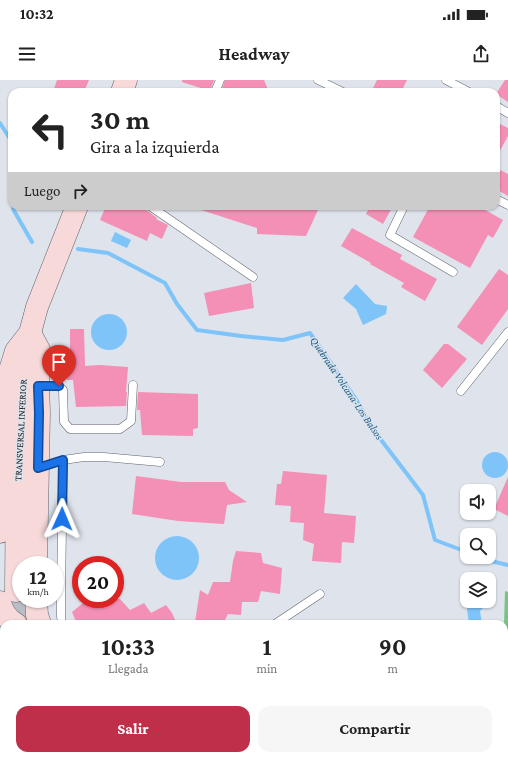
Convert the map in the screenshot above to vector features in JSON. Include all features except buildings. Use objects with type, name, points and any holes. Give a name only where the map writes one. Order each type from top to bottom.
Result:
[{"type":"main road","name":"TRANSVERSAL INFERIOR","points":[[18,556],[17,466],[21,390],[30,333],[37,307],[75,210]]},
{"type":"main road","points":[[0,532],[2,416],[6,383],[16,351],[30,333],[39,350],[36,556]]},
{"type":"main road","points":[[11,620],[4,613],[12,604]]},
{"type":"main road","name":"TRANSVERSAL INFERIOR","points":[[30,608],[37,615],[39,620]]},
{"type":"lane","points":[[318,80],[335,88]]},
{"type":"lane","points":[[446,80],[457,88]]},
{"type":"lane","points":[[156,210],[253,277]]},
{"type":"lane","points":[[402,210],[390,235],[453,272]]},
{"type":"lane","points":[[461,391],[508,332]]},
{"type":"lane","points":[[38,386],[59,386],[63,390],[64,422],[70,429],[120,429],[131,421],[133,385]]},
{"type":"lane","points":[[38,468],[63,460],[84,456],[160,462]]},
{"type":"lane","points":[[62,620],[63,460]]},
{"type":"lane","points":[[281,620],[320,594]]},
{"type":"green space","points":[[505,591],[508,592],[508,620],[504,620]]},
{"type":"water","points":[[115,232],[131,240],[127,248],[111,241]]},
{"type":"water","points":[[356,284],[375,304],[387,306],[386,314],[363,325],[356,309],[343,298]]},
{"type":"water","points":[[109,314],[122,319],[127,332],[122,345],[109,350],[96,345],[91,332],[96,319]]},
{"type":"water","points":[[495,452],[504,456],[508,465],[504,474],[495,478],[486,474],[482,465],[486,456]]},
{"type":"water","points":[[177,536],[189,540],[195,546],[199,558],[195,570],[189,576],[177,580],[165,576],[159,570],[155,558],[159,546],[165,540]]},
{"type":"water","points":[[467,608],[483,608],[480,611],[481,620],[468,620]]},
{"type":"waterway","name":"Quebrada Volcana-Los Balsos","points":[[0,123],[8,136]]},
{"type":"waterway","name":"Quebrada Volcana-Los Balsos","points":[[14,210],[32,242]]},
{"type":"waterway","name":"Quebrada Volcana-Los Balsos","points":[[78,249],[108,253],[165,283],[177,304],[197,330],[283,340],[310,333],[357,401],[372,428],[423,495],[435,540],[460,549]]},
{"type":"waterway","name":"Quebrada Volcana-Los Balsos","points":[[496,562],[508,565]]},
{"type":"tunnel","points":[[16,608],[16,620]]},
{"type":"route","points":[[59,386],[38,386],[38,468],[63,460],[62,519]]}]
